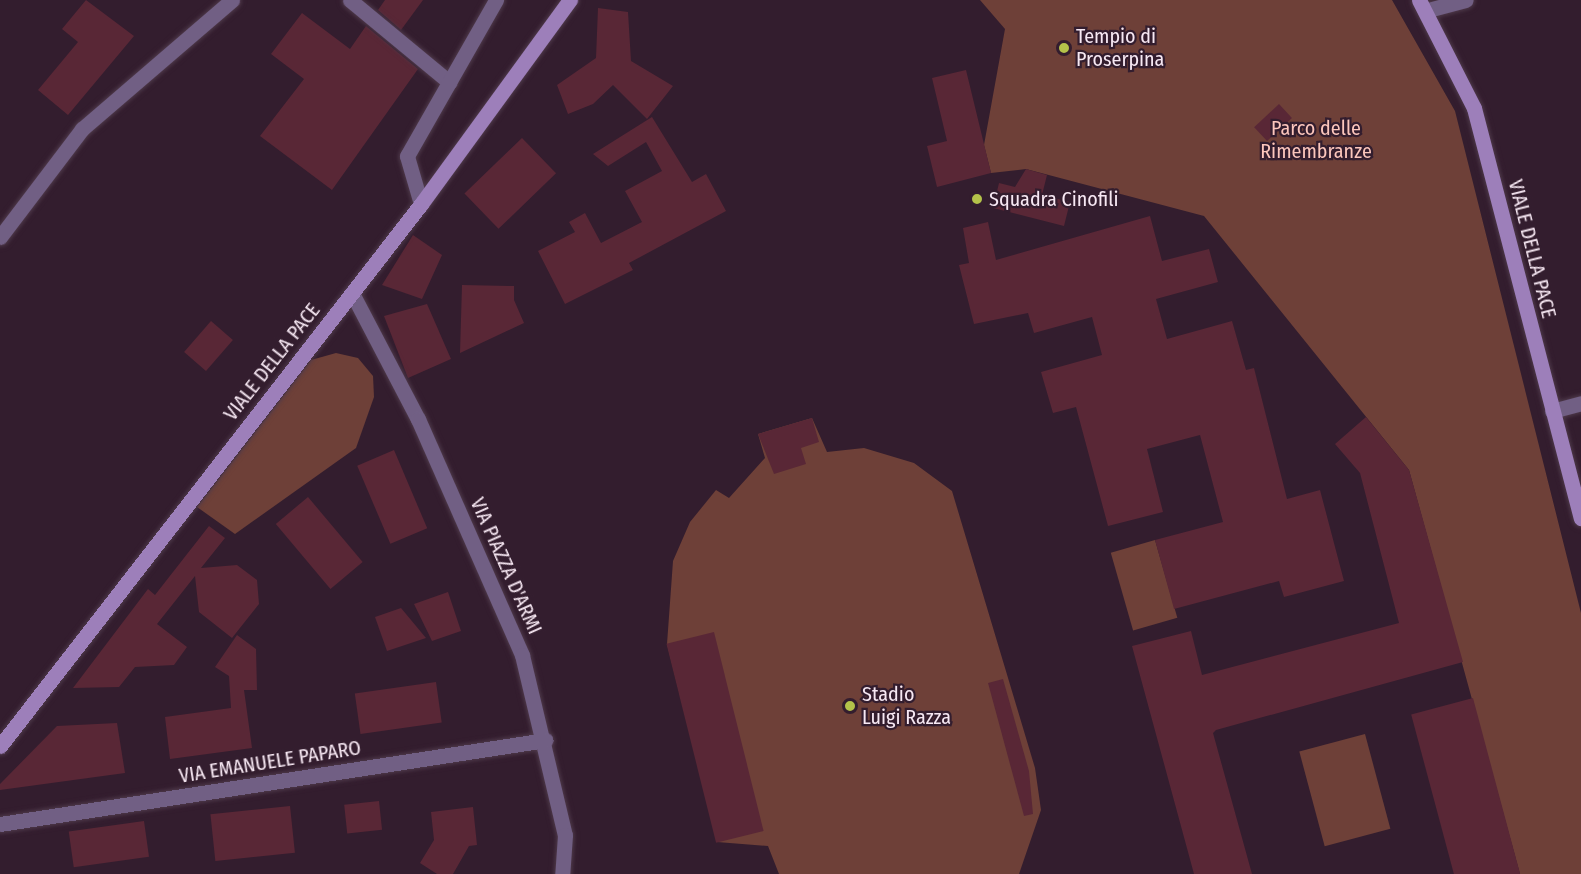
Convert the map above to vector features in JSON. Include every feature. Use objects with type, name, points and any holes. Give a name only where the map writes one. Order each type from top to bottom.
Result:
[{"type":"main road","name":"VIALE DELLA PACE","points":[[0,746],[421,204],[570,0]]},
{"type":"main road","name":"VIALE DELLA PACE","points":[[1424,5],[1474,108],[1581,518]]},
{"type":"street","points":[[0,237],[82,129],[232,0]]},
{"type":"street","points":[[350,0],[449,82]]},
{"type":"street","points":[[421,204],[407,156],[496,0]]},
{"type":"street","points":[[1424,5],[1466,0]]},
{"type":"street","name":"VIA PIAZZA D'ARMI","points":[[352,293],[418,419],[522,655],[546,740],[565,835],[562,874]]},
{"type":"street","points":[[1552,411],[1581,403]]},
{"type":"street","name":"VIA EMANUELE PAPARO","points":[[0,824],[546,740]]},
{"type":"green space","name":"Parco delle Rimembranze","points":[[980,0],[1392,0],[1455,111],[1581,613],[1581,874],[1520,874],[1409,470],[1204,216],[1026,169],[991,173],[984,145],[1005,29]]},
{"type":"green space","points":[[336,353],[358,358],[373,376],[374,397],[356,448],[235,534],[197,507],[311,360]]},
{"type":"green space","name":"Stadio Luigi Razza","points":[[812,418],[827,452],[864,448],[914,463],[952,491],[1035,768],[1041,810],[1019,874],[779,874],[768,846],[717,842],[667,644],[673,561],[690,522],[716,490],[729,498],[765,458],[758,434]]},
{"type":"green space","points":[[1155,540],[1177,618],[1133,631],[1111,553]]},
{"type":"green space","points":[[1365,734],[1390,829],[1325,846],[1299,752]]},
{"type":"building","points":[[86,0],[134,36],[68,115],[38,90],[78,42],[62,29]]},
{"type":"building","points":[[385,0],[423,0],[401,30],[378,10]]},
{"type":"building","points":[[598,8],[628,12],[631,61],[673,86],[647,119],[613,85],[593,104],[568,114],[557,85],[596,58]]},
{"type":"building","points":[[302,13],[350,49],[366,26],[418,69],[332,190],[260,136],[304,79],[271,54]]},
{"type":"building","points":[[966,70],[991,173],[937,187],[927,146],[947,141],[932,78]]},
{"type":"building","points":[[1279,104],[1292,118],[1267,141],[1254,127]]},
{"type":"building","points":[[652,117],[692,182],[706,174],[726,211],[629,263],[633,270],[565,304],[538,251],[575,232],[569,222],[585,213],[601,243],[642,222],[625,191],[662,171],[646,142],[608,166],[593,154]]},
{"type":"building","points":[[522,138],[556,173],[498,229],[464,194]]},
{"type":"building","points":[[1026,169],[1047,175],[1042,195],[1070,202],[1064,226],[993,208],[999,183],[1015,187]]},
{"type":"building","points":[[1150,216],[1162,261],[1209,249],[1218,282],[1156,299],[1167,339],[1232,321],[1246,370],[1254,368],[1287,499],[1320,490],[1344,581],[1284,597],[1279,581],[1174,609],[1155,540],[1223,522],[1200,435],[1147,449],[1163,512],[1108,526],[1076,407],[1053,413],[1041,372],[1102,355],[1092,317],[1034,333],[1028,313],[974,324],[959,265],[969,263],[963,228],[988,222],[996,260]]},
{"type":"building","points":[[413,235],[442,255],[422,299],[382,285]]},
{"type":"building","points":[[462,285],[514,286],[514,300],[524,323],[460,353]]},
{"type":"building","points":[[427,304],[451,359],[408,378],[384,316]]},
{"type":"building","points":[[211,321],[233,340],[206,371],[184,352]]},
{"type":"building","points":[[1366,417],[1409,470],[1463,662],[1216,730],[1213,733],[1252,874],[1194,874],[1132,646],[1191,631],[1202,675],[1399,623],[1360,473],[1335,444]]},
{"type":"building","points":[[812,418],[819,442],[801,448],[806,464],[774,474],[758,434]]},
{"type":"building","points":[[394,450],[427,528],[390,544],[357,466]]},
{"type":"building","points":[[308,497],[363,562],[330,589],[276,524]]},
{"type":"building","points":[[209,526],[225,538],[201,568],[237,565],[257,580],[259,604],[232,638],[199,612],[195,576],[157,624],[187,647],[174,665],[135,667],[119,687],[73,688],[148,589],[155,595]]},
{"type":"building","points":[[448,592],[461,631],[432,641],[414,604]]},
{"type":"building","points":[[401,608],[426,638],[387,651],[375,617]]},
{"type":"building","points":[[714,632],[764,831],[716,843],[666,644]]},
{"type":"building","points":[[237,635],[256,649],[257,690],[244,690],[252,748],[170,759],[165,717],[231,708],[229,676],[215,667]]},
{"type":"building","points":[[1003,679],[1029,771],[1033,814],[1024,816],[988,683]]},
{"type":"building","points":[[436,682],[442,723],[361,734],[355,693]]},
{"type":"building","points":[[1473,698],[1520,874],[1454,874],[1411,715]]},
{"type":"building","points":[[117,723],[125,773],[0,790],[0,784],[57,726]]},
{"type":"building","points":[[379,801],[382,830],[347,833],[344,805]]},
{"type":"building","points":[[290,806],[295,853],[215,861],[210,814]]},
{"type":"building","points":[[473,807],[477,845],[469,846],[453,874],[437,874],[420,863],[434,840],[431,812]]},
{"type":"building","points":[[144,821],[149,857],[74,867],[69,832]]},
{"type":"place","name":"Tempio di Proserpina","points":[[1064,48]]},
{"type":"place","name":"Squadra Cinofili","points":[[977,199]]},
{"type":"place","name":"Stadio Luigi Razza","points":[[850,706]]}]
